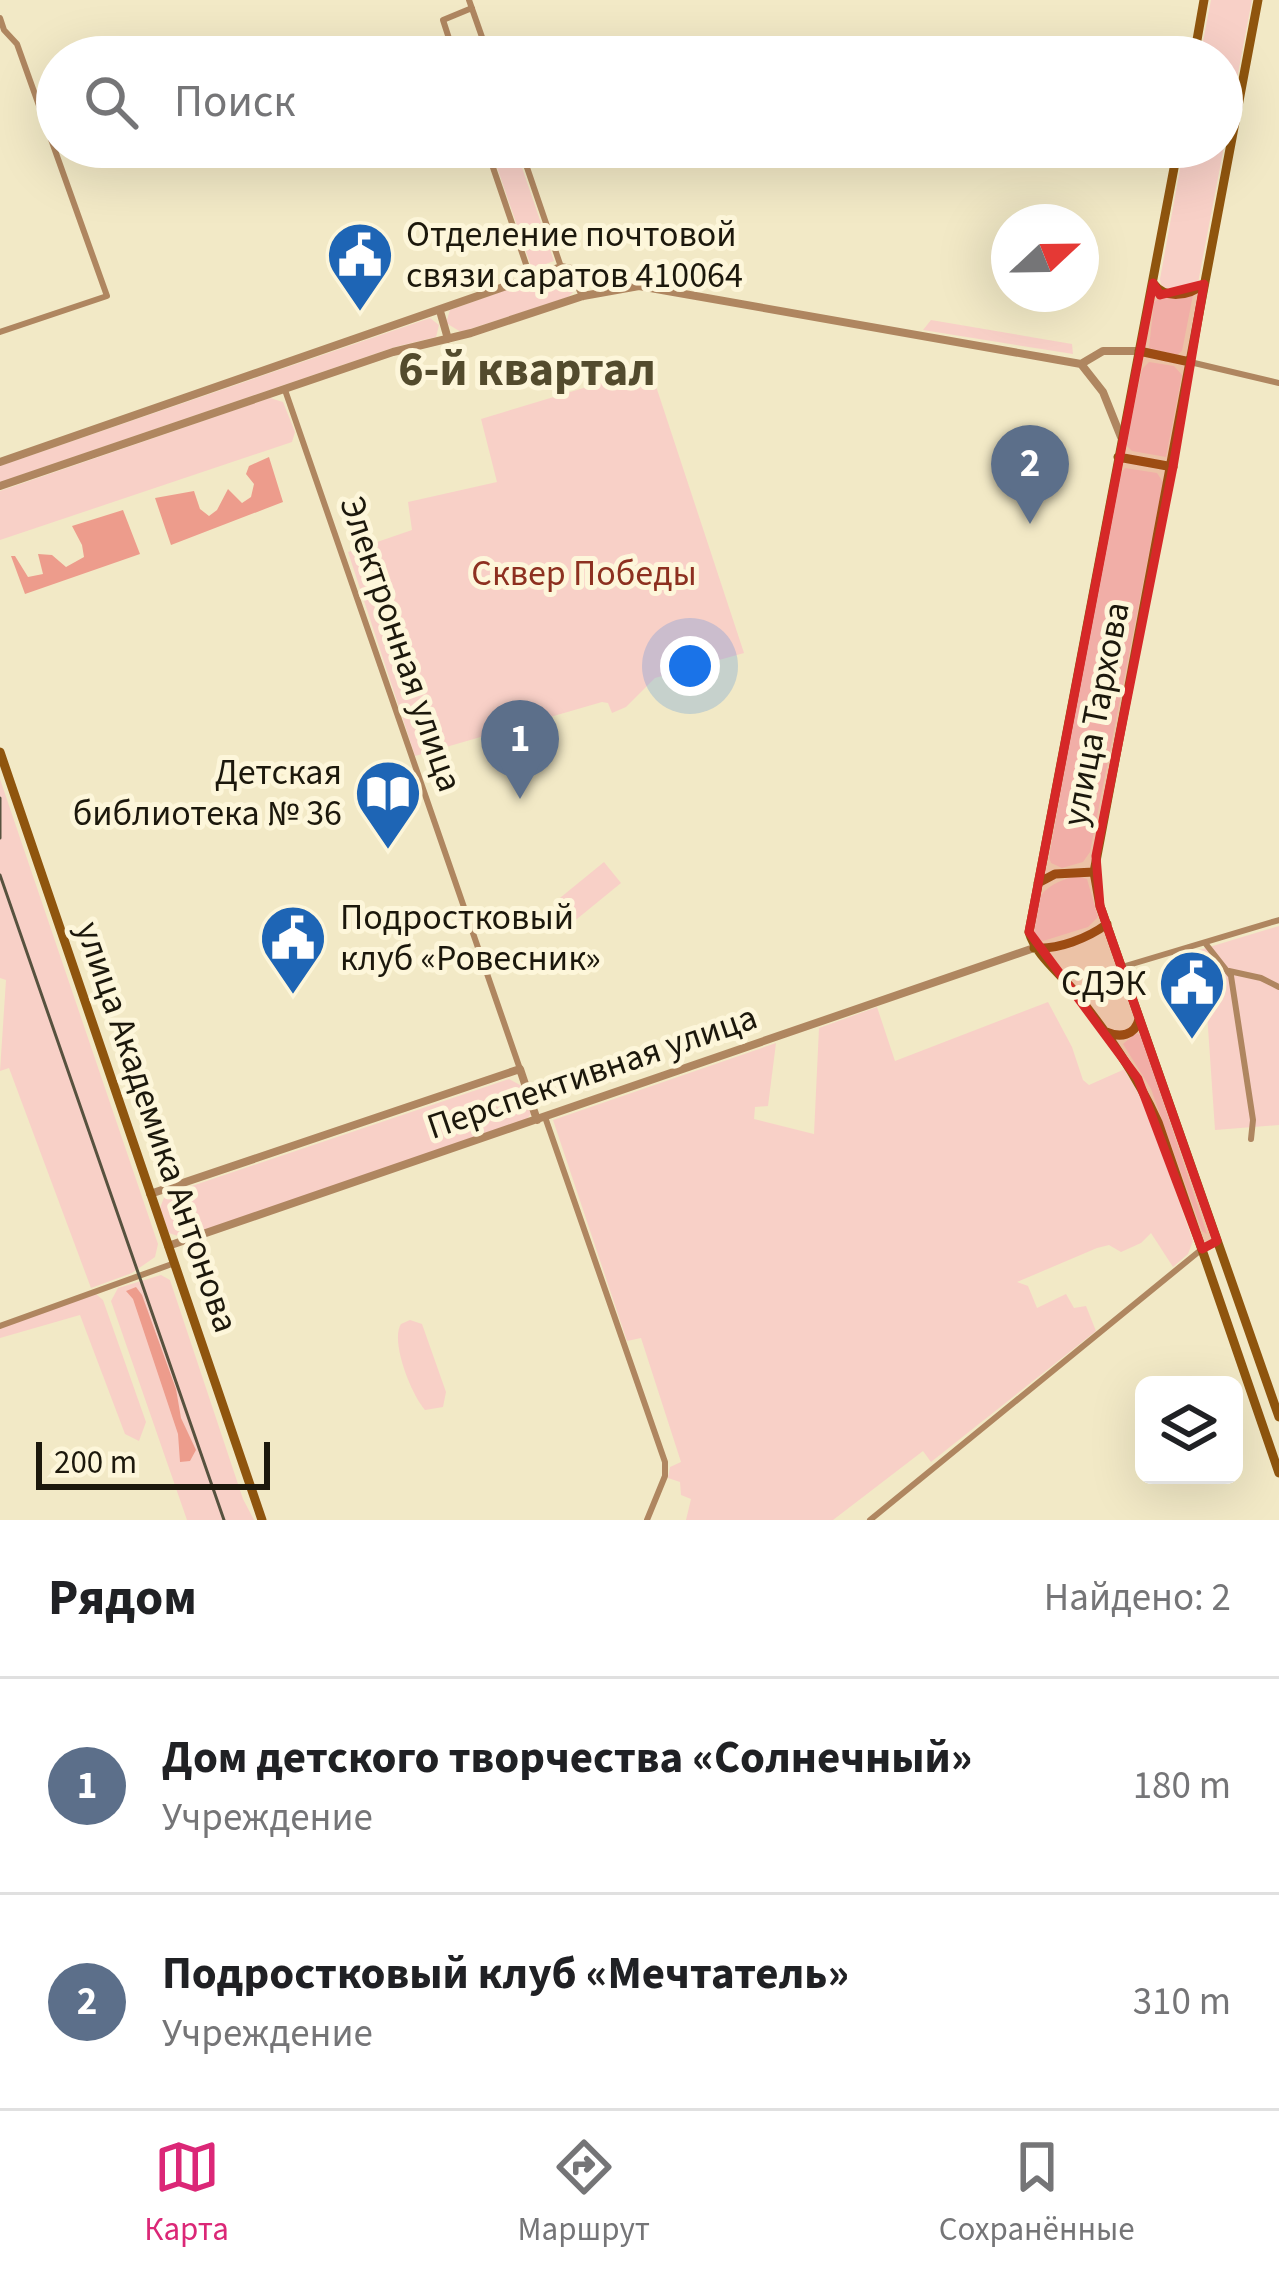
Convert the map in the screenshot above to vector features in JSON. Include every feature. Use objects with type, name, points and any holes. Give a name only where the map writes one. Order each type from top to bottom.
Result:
[{"type":"main road","points":[[1198,36],[1204,0]]},
{"type":"main road","name":"улица Тархова","points":[[1243,79],[1258,0]]},
{"type":"main road","name":"улица Тархова","points":[[1034,948],[1029,932],[1174,168]]},
{"type":"main road","name":"улица Тархова","points":[[1226,168],[1094,872],[1107,924],[1279,1417]]},
{"type":"main road","points":[[1153,283],[1169,294],[1193,292],[1204,284]]},
{"type":"main road","points":[[1139,352],[1190,362]]},
{"type":"main road","points":[[1118,457],[1173,467]]},
{"type":"main road","name":"улица Академика Антонова","points":[[0,752],[262,1520]]},
{"type":"main road","points":[[1038,883],[1055,874],[1094,872]]},
{"type":"main road","points":[[1034,948],[1048,949],[1107,924]]},
{"type":"main road","points":[[1034,948],[1054,965],[1138,1078],[1158,1122],[1278,1466]]},
{"type":"main road","points":[[1106,1032],[1129,1033],[1138,1026],[1140,1016]]},
{"type":"main road","points":[[1202,1249],[1217,1241]]},
{"type":"street","points":[[448,36],[443,20],[471,4],[482,36]]},
{"type":"street","points":[[0,18],[17,44],[36,98]]},
{"type":"street","points":[[0,332],[106,296],[61,168]]},
{"type":"street","points":[[493,168],[530,277]]},
{"type":"street","points":[[527,168],[561,267]]},
{"type":"street","points":[[0,462],[561,267],[575,274],[583,296]]},
{"type":"street","points":[[0,486],[393,352],[583,296],[639,286],[1082,364],[1103,351],[1139,352]]},
{"type":"street","points":[[440,311],[448,339]]},
{"type":"street","points":[[1190,362],[1279,383]]},
{"type":"street","points":[[1082,364],[1103,392],[1121,438]]},
{"type":"street","name":"Электронная улица","points":[[285,390],[520,1069],[664,1462],[665,1476],[647,1520]]},
{"type":"street","points":[[1122,967],[1279,920]]},
{"type":"street","points":[[1205,943],[1231,976],[1253,1120],[1251,1139]]},
{"type":"street","name":"Перспективная улица","points":[[166,1246],[1034,948]]},
{"type":"street","points":[[1226,970],[1279,987]]},
{"type":"street","name":"Перспективная улица","points":[[149,1194],[520,1069]]},
{"type":"street","points":[[870,1520],[1202,1249]]},
{"type":"street","points":[[0,1326],[172,1264]]},
{"type":"highlighted area","points":[[1153,283],[1160,295],[1204,284],[1173,467],[1096,856],[1100,906],[1217,1241],[1202,1249],[1138,1079],[1029,932]]},
{"type":"green space","points":[[1211,0],[1252,0],[1243,47],[1243,36],[1204,36]]},
{"type":"green space","points":[[497,168],[522,168],[554,261],[532,269]]},
{"type":"green space","points":[[1180,168],[1220,168],[1196,287],[1172,292],[1160,279]]},
{"type":"green space","points":[[562,270],[570,273],[575,290],[568,297],[461,332],[446,323],[450,310]]},
{"type":"green space","points":[[1193,295],[1182,351],[1177,355],[1149,348],[1154,302],[1161,297]]},
{"type":"green space","points":[[430,318],[439,325],[436,337],[0,482],[0,466]]},
{"type":"green space","points":[[931,320],[1072,344],[1073,354],[923,330]]},
{"type":"green space","points":[[1149,362],[1174,366],[1182,375],[1166,457],[1132,451],[1126,445],[1142,369]]},
{"type":"green space","name":"Сквер Победы","points":[[650,368],[744,653],[655,678],[626,707],[612,713],[608,703],[602,702],[415,756],[348,552],[412,530],[408,502],[497,482],[481,419]]},
{"type":"green space","points":[[270,398],[283,402],[295,432],[292,442],[0,540],[0,491]]},
{"type":"green space","points":[[1125,468],[1157,473],[1163,482],[1090,852],[1083,862],[1062,868],[1049,857],[1117,480]]},
{"type":"green space","points":[[0,779],[158,1244],[155,1257],[132,1273],[91,1288],[9,1068],[0,1071],[6,980],[0,978]]},
{"type":"green space","points":[[604,862],[621,883],[572,923],[555,902]]},
{"type":"green space","points":[[1076,876],[1087,879],[1098,917],[1088,927],[1036,939],[1034,914],[1040,897],[1054,884]]},
{"type":"green space","points":[[1279,926],[1279,1125],[1215,1130],[1207,1013],[1193,952]]},
{"type":"green space","points":[[1048,1002],[1083,1080],[1089,1085],[1125,1069],[1143,1100],[1193,1241],[1188,1254],[1173,1267],[1151,1233],[1121,1252],[1109,1245],[1097,1248],[1017,1282],[1028,1286],[1037,1308],[1066,1294],[1074,1308],[1086,1306],[1096,1331],[931,1462],[923,1451],[833,1520],[686,1520],[691,1499],[681,1495],[680,1482],[668,1478],[670,1467],[681,1462],[641,1338],[627,1341],[553,1120],[776,1043],[768,1106],[755,1107],[754,1119],[814,1134],[819,1028],[877,1007],[895,1061]]},
{"type":"green space","points":[[1136,1033],[1141,1035],[1207,1234],[1151,1089],[1123,1044]]},
{"type":"green space","points":[[509,1079],[522,1086],[531,1114],[526,1120],[184,1238],[169,1233],[160,1208],[165,1195]]},
{"type":"green space","points":[[161,1275],[170,1280],[254,1520],[187,1520],[111,1301],[118,1288]]},
{"type":"green space","points":[[96,1294],[103,1300],[146,1422],[139,1441],[125,1434],[80,1315],[0,1338],[0,1328]]},
{"type":"green space","points":[[410,1320],[422,1324],[446,1392],[443,1407],[425,1410],[408,1380],[398,1332]]},
{"type":"shaded area","points":[[269,457],[283,502],[171,545],[155,498],[194,491],[200,509],[209,516],[228,489],[242,503],[251,497],[254,484],[246,474],[249,466]]},
{"type":"shaded area","points":[[123,510],[140,554],[25,594],[11,556],[28,577],[43,574],[38,554],[52,555],[66,567],[84,557],[72,526]]},
{"type":"shaded area","points":[[136,1287],[196,1450],[190,1461],[180,1462],[178,1434],[133,1299],[126,1291]]},
{"type":"tram line","points":[[0,798],[0,838]]},
{"type":"tram line","points":[[0,875],[224,1520]]},
{"type":"place","name":"Отделение почтовой связи саратов 410064","points":[[360,314]]},
{"type":"place","name":"Подростковый клуб «Мечтатель»","points":[[1030,524]]},
{"type":"place","name":"Дом детского творчества «Солнечный»","points":[[520,799]]},
{"type":"place","name":"Детская библиотека № 36","points":[[388,852]]},
{"type":"place","name":"Подростковый клуб «Ровесник»","points":[[293,997]]},
{"type":"place","name":"СДЭК","points":[[1192,1042]]},
{"type":"district","name":"6-й квартал","points":[[527,370]]}]
